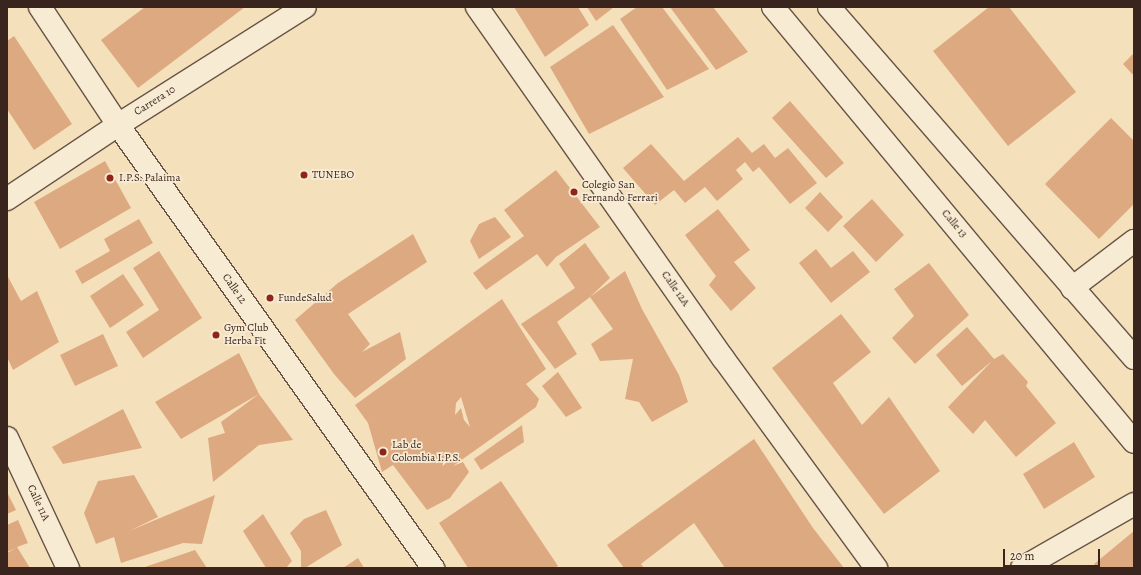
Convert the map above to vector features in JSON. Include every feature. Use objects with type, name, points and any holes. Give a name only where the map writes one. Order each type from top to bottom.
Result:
[{"type":"street","name":"Calle 12","points":[[40,7],[118,125],[433,568]]},
{"type":"street","name":"Carrera 10","points":[[7,198],[118,125],[305,7]]},
{"type":"street","name":"Calle 12A","points":[[477,7],[723,358],[876,568]]},
{"type":"street","name":"Calle 13","points":[[773,7],[1134,442]]},
{"type":"street","points":[[829,7],[1134,358]]},
{"type":"street","points":[[1072,288],[1134,241]]},
{"type":"street","name":"Calle 11A","points":[[7,438],[68,568]]},
{"type":"street","points":[[1022,568],[1134,504]]},
{"type":"building","points":[[145,7],[245,7],[138,88],[101,40]]},
{"type":"building","points":[[514,7],[578,7],[589,25],[545,57]]},
{"type":"building","points":[[587,7],[614,7],[596,21]]},
{"type":"building","points":[[637,7],[662,7],[709,69],[667,90],[620,19]]},
{"type":"building","points":[[670,7],[713,7],[748,52],[716,70]]},
{"type":"building","points":[[989,7],[1009,7],[1076,92],[1008,146],[933,51]]},
{"type":"building","points":[[613,25],[664,97],[589,134],[550,67]]},
{"type":"building","points":[[14,36],[72,124],[34,150],[7,109],[7,41]]},
{"type":"building","points":[[1134,53],[1134,76],[1123,64]]},
{"type":"building","points":[[790,101],[844,163],[826,178],[772,118]]},
{"type":"building","points":[[1111,118],[1134,141],[1134,204],[1099,239],[1045,184]]},
{"type":"building","points":[[738,137],[752,153],[764,144],[775,158],[788,148],[817,183],[790,204],[759,167],[753,172],[745,162],[736,170],[743,179],[717,201],[705,187],[685,203],[674,190],[655,205],[623,168],[651,144],[684,181]]},
{"type":"building","points":[[105,161],[131,208],[60,249],[34,202]]},
{"type":"building","points":[[556,170],[600,227],[556,257],[547,267],[537,254],[486,290],[473,273],[524,236],[504,210]]},
{"type":"building","points":[[820,192],[843,217],[828,232],[805,208]]},
{"type":"building","points":[[872,199],[904,235],[876,262],[843,226]]},
{"type":"building","points":[[718,209],[750,250],[734,262],[756,288],[731,311],[709,285],[716,276],[685,235]]},
{"type":"building","points":[[495,217],[511,237],[479,259],[470,241],[479,224]]},
{"type":"building","points":[[139,219],[153,243],[82,284],[75,271],[110,251],[104,239]]},
{"type":"building","points":[[413,234],[427,262],[348,314],[370,344],[362,352],[400,332],[406,359],[355,398],[334,374],[295,320],[338,283]]},
{"type":"building","points":[[585,243],[610,278],[590,297],[557,322],[577,354],[555,369],[521,324],[575,288],[559,264]]},
{"type":"building","points":[[816,249],[831,268],[853,251],[870,272],[831,303],[799,263]]},
{"type":"building","points":[[159,251],[202,318],[143,358],[126,332],[159,310],[133,268]]},
{"type":"building","points":[[929,263],[969,315],[915,364],[892,338],[914,316],[894,289]]},
{"type":"building","points":[[625,271],[642,309],[679,375],[688,402],[652,422],[639,402],[625,399],[633,359],[600,361],[591,344],[613,329],[590,297]]},
{"type":"building","points":[[123,274],[144,305],[110,328],[90,296]]},
{"type":"building","points":[[7,275],[21,301],[37,291],[59,342],[13,370],[7,357]]},
{"type":"building","points":[[502,299],[546,369],[526,384],[539,399],[536,407],[453,466],[463,462],[469,472],[450,498],[427,510],[393,465],[382,472],[368,423],[355,405]],"holes":[[[461,397],[470,427],[464,420],[461,408],[455,415],[456,403]]]},
{"type":"building","points":[[841,314],[871,352],[833,383],[862,425],[889,397],[940,471],[884,514],[772,368]]},
{"type":"building","points":[[967,327],[994,359],[1003,354],[1028,382],[1026,386],[1056,423],[1016,457],[985,420],[973,434],[948,407],[992,361],[962,386],[936,355]]},
{"type":"building","points":[[103,334],[118,366],[75,386],[60,355]]},
{"type":"building","points":[[239,353],[259,394],[181,439],[155,402]]},
{"type":"building","points":[[558,372],[582,408],[566,417],[542,386]]},
{"type":"building","points":[[259,394],[293,440],[259,445],[213,482],[208,438],[225,433],[221,422]]},
{"type":"building","points":[[123,409],[142,448],[63,464],[52,447]]},
{"type":"building","points":[[522,425],[524,442],[481,470],[474,459]]},
{"type":"building","points":[[754,439],[813,528],[844,568],[725,568],[694,523],[641,564],[644,568],[624,568],[607,545]]},
{"type":"building","points":[[1074,442],[1095,477],[1044,509],[1023,474]]},
{"type":"building","points":[[134,475],[158,517],[129,531],[215,495],[202,544],[183,543],[121,563],[114,537],[96,544],[84,513],[98,481]]},
{"type":"building","points":[[501,481],[558,566],[555,568],[468,568],[439,523]]},
{"type":"building","points":[[7,492],[16,510],[7,514]]},
{"type":"building","points":[[326,510],[342,545],[305,568],[301,568],[301,551],[290,533],[304,519]]},
{"type":"building","points":[[263,514],[292,561],[286,568],[266,568],[243,531]]},
{"type":"building","points":[[18,520],[28,543],[17,547],[30,568],[7,568],[7,553],[16,548],[7,552],[7,525]]},
{"type":"building","points":[[1134,531],[1134,568],[1097,568],[1094,564]]},
{"type":"building","points":[[195,550],[207,568],[142,568]]},
{"type":"building","points":[[358,558],[364,568],[343,568]]},
{"type":"place","name":"TUNEBO","points":[[304,175]]},
{"type":"place","name":"I.P.S. Palaima","points":[[110,178]]},
{"type":"place","name":"Colegio San Fernando Ferrari","points":[[574,192]]},
{"type":"place","name":"FundeSalud","points":[[270,298]]},
{"type":"place","name":"Gym Club Herba Fit","points":[[216,335]]},
{"type":"place","name":"Lab de Colombia I.P.S.","points":[[383,452]]}]
